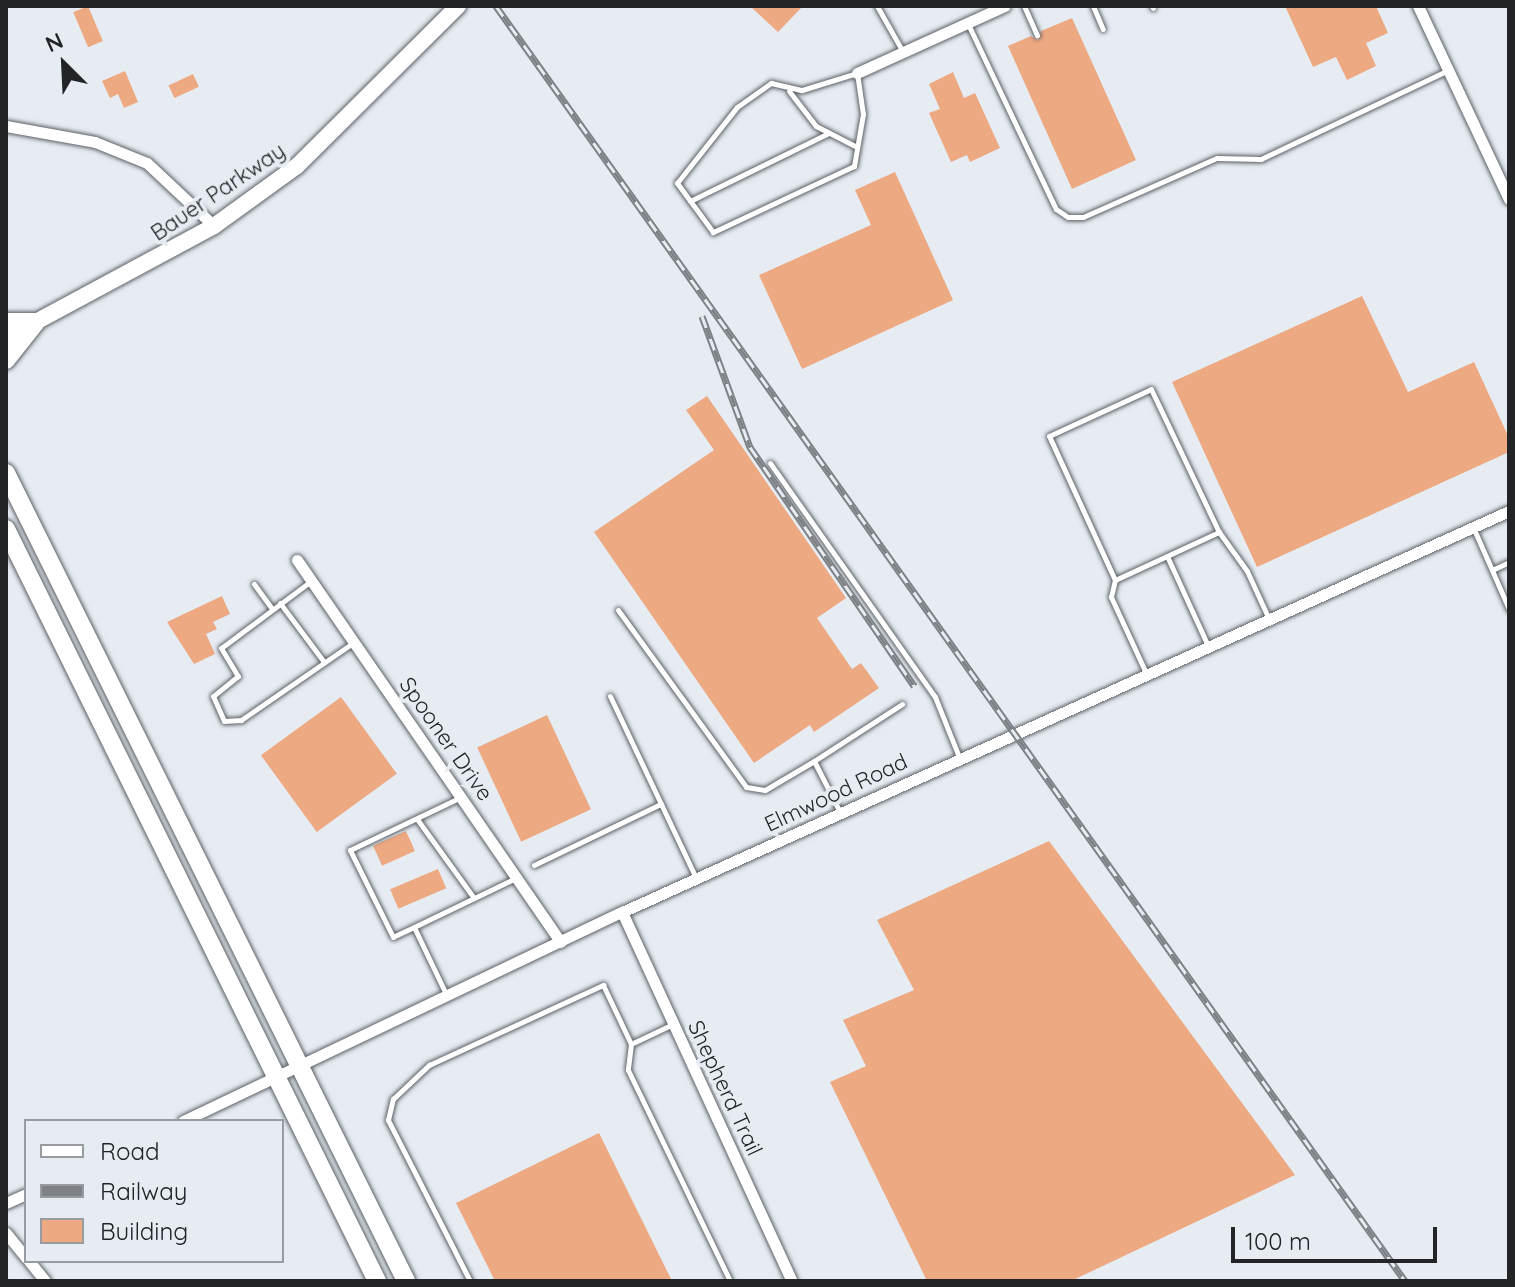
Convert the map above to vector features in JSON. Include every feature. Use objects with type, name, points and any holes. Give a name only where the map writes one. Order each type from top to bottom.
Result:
[{"type":"main road","name":"Bauer Parkway","points":[[6,338],[214,226],[297,166],[455,9]]},
{"type":"main road","points":[[6,322],[36,322]]},
{"type":"main road","points":[[6,360],[36,322]]},
{"type":"main road","points":[[6,473],[406,1281]]},
{"type":"main road","points":[[6,529],[377,1281]]},
{"type":"street","points":[[857,73],[1005,6]]},
{"type":"street","points":[[1418,6],[1509,199]]},
{"type":"street","points":[[6,126],[95,142],[147,163],[214,226]]},
{"type":"street","name":"Elmwood Road","points":[[187,1119],[622,912],[1509,511]]},
{"type":"street","name":"Spooner Drive","points":[[297,560],[561,942]]},
{"type":"street","name":"Shepherd Trail","points":[[622,912],[792,1281]]},
{"type":"street","points":[[6,1233],[24,1255]]},
{"type":"street","points":[[30,1263],[45,1281]]},
{"type":"lane","points":[[877,6],[903,53]]},
{"type":"lane","points":[[1024,6],[1037,35]]},
{"type":"lane","points":[[1093,6],[1103,29]]},
{"type":"lane","points":[[967,23],[1056,209],[1068,217],[1083,217],[1217,158],[1261,159],[1448,70]]},
{"type":"lane","points":[[857,73],[863,114],[854,166],[713,232],[677,183],[737,107],[771,83],[789,91],[857,73]]},
{"type":"lane","points":[[789,91],[795,106],[829,133],[857,147]]},
{"type":"lane","points":[[690,201],[829,133]]},
{"type":"lane","points":[[1146,674],[1111,597],[1115,580],[1049,436],[1151,389],[1219,532],[1247,571],[1269,619]]},
{"type":"lane","points":[[770,463],[935,697],[959,758]]},
{"type":"lane","points":[[1473,527],[1509,609]]},
{"type":"lane","points":[[1115,580],[1219,532]]},
{"type":"lane","points":[[1167,556],[1208,646]]},
{"type":"lane","points":[[1492,570],[1509,562]]},
{"type":"lane","points":[[312,580],[221,648],[238,676],[213,696],[224,721],[241,720],[354,641]]},
{"type":"lane","points":[[254,584],[272,609]]},
{"type":"lane","points":[[280,603],[324,662]]},
{"type":"lane","points":[[618,610],[746,787],[765,790],[902,704]]},
{"type":"lane","points":[[610,696],[696,879]]},
{"type":"lane","points":[[814,761],[840,813]]},
{"type":"lane","points":[[461,797],[350,850],[393,937],[517,877]]},
{"type":"lane","points":[[534,865],[661,804]]},
{"type":"lane","points":[[417,819],[474,898]]},
{"type":"lane","points":[[414,927],[447,997]]},
{"type":"lane","points":[[470,1281],[388,1120],[393,1099],[429,1065],[603,985],[631,1044],[628,1070],[730,1281]]},
{"type":"lane","points":[[631,1044],[674,1024]]},
{"type":"building","points":[[88,6],[103,41],[88,47],[73,12]]},
{"type":"building","points":[[750,6],[803,6],[778,32]]},
{"type":"building","points":[[1285,6],[1376,6],[1388,33],[1366,43],[1376,66],[1347,80],[1336,57],[1313,67]]},
{"type":"building","points":[[1072,18],[1136,160],[1072,189],[1008,46],[1031,36],[1038,40],[1041,31]]},
{"type":"building","points":[[125,71],[138,102],[124,108],[118,94],[110,98],[102,81]]},
{"type":"building","points":[[953,72],[964,98],[975,93],[1000,148],[970,162],[967,155],[951,162],[929,113],[940,109],[929,84]]},
{"type":"building","points":[[193,74],[199,87],[174,98],[169,85]]},
{"type":"building","points":[[895,172],[953,300],[802,369],[759,275],[871,225],[855,190]]},
{"type":"building","points":[[1362,296],[1408,392],[1474,362],[1509,438],[1509,452],[1257,567],[1172,382]]},
{"type":"building","points":[[707,396],[846,598],[817,618],[852,669],[861,663],[879,688],[814,732],[810,725],[754,763],[594,532],[714,450],[686,410]]},
{"type":"building","points":[[222,596],[230,614],[213,622],[217,629],[206,634],[215,654],[194,664],[167,622]]},
{"type":"building","points":[[341,697],[397,774],[317,832],[261,755]]},
{"type":"building","points":[[547,715],[591,809],[521,842],[477,748]]},
{"type":"building","points":[[406,831],[415,851],[382,866],[373,846]]},
{"type":"building","points":[[1049,841],[1295,1175],[1071,1281],[927,1281],[830,1082],[866,1066],[843,1020],[914,990],[877,920]]},
{"type":"building","points":[[438,869],[446,888],[398,909],[390,889]]},
{"type":"building","points":[[599,1133],[672,1281],[495,1281],[456,1203]]},
{"type":"railway","points":[[496,6],[1405,1281]]},
{"type":"railway","points":[[702,316],[750,447],[914,686]]}]
